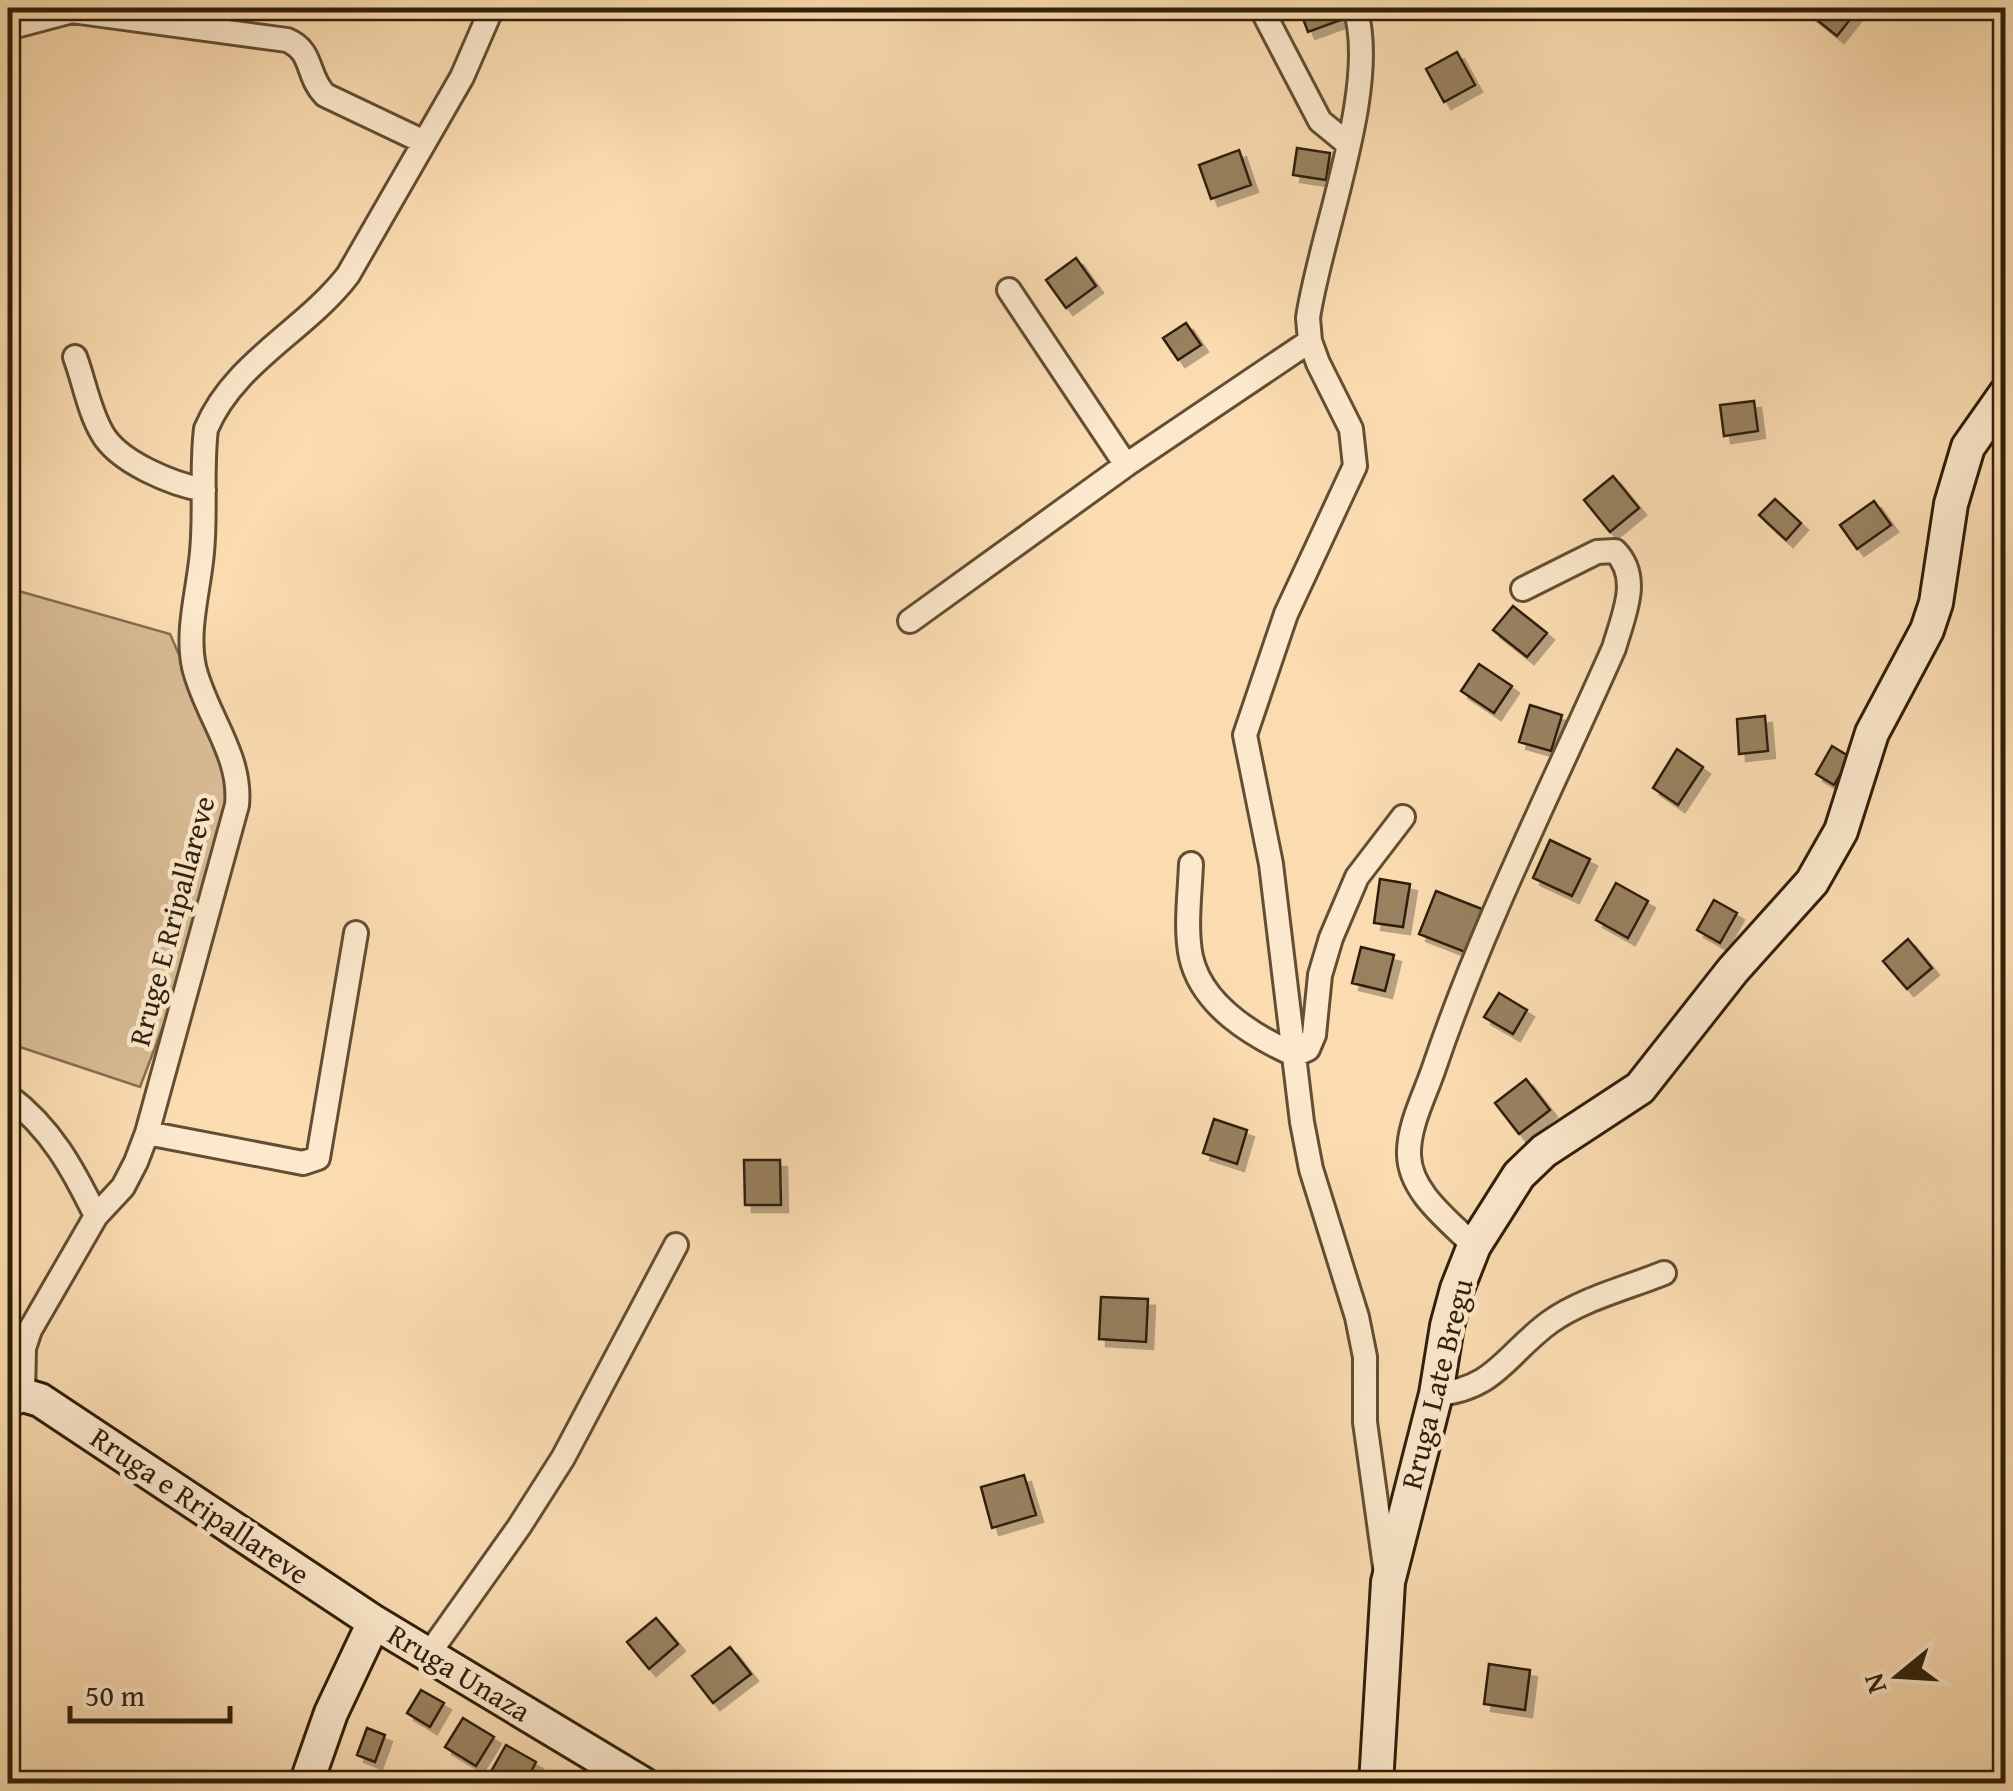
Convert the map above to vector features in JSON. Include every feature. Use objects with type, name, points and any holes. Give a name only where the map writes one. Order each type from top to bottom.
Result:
[{"type":"main road","name":"Rruga Late Bregu","points":[[1376,1784],[1388,1582],[1436,1394],[1447,1326],[1474,1246],[1519,1175],[1544,1152],[1640,1088],[1733,970],[1812,882],[1841,830],[1872,732],[1927,630],[1936,603],[1951,504],[1968,446],[2006,393]]},
{"type":"main road","name":"Rruga e Rripallareve","points":[[15,1398],[40,1400],[374,1622]]},
{"type":"main road","name":"Rruga Unaza","points":[[306,1784],[332,1713],[374,1622],[643,1784]]},
{"type":"street","name":"Rruge E Rripallareve","points":[[96,1216],[124,1187],[148,1133],[237,805],[239,786],[234,766],[194,666],[191,643],[202,550],[206,429],[213,412],[250,366],[348,275],[462,77],[492,8]]},
{"type":"street","points":[[1261,8],[1315,113],[1348,144]]},
{"type":"street","points":[[1354,8],[1360,54],[1348,144],[1308,318],[1310,341],[1351,429],[1354,466],[1286,614],[1246,735],[1271,864],[1311,1169],[1357,1317],[1365,1357],[1366,1422],[1388,1582]]},
{"type":"street","points":[[8,28],[72,12],[287,40],[300,45],[308,56],[316,86],[325,95],[424,142]]},
{"type":"street","points":[[1008,290],[1126,464]]},
{"type":"street","points":[[910,621],[1126,464],[1310,341]]},
{"type":"street","points":[[75,358],[102,434],[116,450],[152,473],[204,490]]},
{"type":"street","points":[[1474,1246],[1427,1198],[1415,1180],[1409,1157],[1412,1133],[1452,1014],[1614,648],[1631,584],[1626,562],[1615,551],[1597,552],[1523,589]]},
{"type":"street","points":[[1295,1055],[1308,1049],[1314,1034],[1320,974],[1357,877],[1404,816]]},
{"type":"street","points":[[1192,864],[1189,938],[1195,972],[1227,1013],[1249,1031],[1295,1055]]},
{"type":"street","points":[[148,1133],[303,1163],[318,1158],[356,933]]},
{"type":"street","points":[[8,1096],[52,1137],[96,1216]]},
{"type":"street","name":"Rruga e Rripallareve","points":[[15,1398],[30,1330],[96,1216]]},
{"type":"street","points":[[428,1655],[563,1458],[676,1245]]},
{"type":"street","points":[[1436,1394],[1467,1390],[1485,1382],[1550,1322],[1570,1310],[1664,1274]]},
{"type":"shaded area","points":[[8,588],[170,634],[233,779],[170,1008],[140,1087],[8,1043]]},
{"type":"building","points":[[1299,8],[1346,8],[1349,17],[1308,32]]},
{"type":"building","points":[[1811,8],[1851,8],[1856,12],[1837,36],[1807,12]]},
{"type":"building","points":[[1457,52],[1475,85],[1444,102],[1426,69]]},
{"type":"building","points":[[1297,148],[1330,153],[1326,180],[1293,175]]},
{"type":"building","points":[[1239,150],[1251,185],[1211,199],[1199,165]]},
{"type":"building","points":[[1998,180],[2006,180],[2006,227],[1997,227]]},
{"type":"building","points":[[1076,258],[1096,286],[1066,308],[1046,280]]},
{"type":"building","points":[[1186,323],[1201,345],[1178,360],[1163,338]]},
{"type":"building","points":[[1754,401],[1758,431],[1724,436],[1720,405]]},
{"type":"building","points":[[1613,476],[1639,508],[1610,532],[1584,500]]},
{"type":"building","points":[[1775,499],[1801,523],[1786,540],[1759,515]]},
{"type":"building","points":[[1874,501],[1891,525],[1857,549],[1840,525]]},
{"type":"building","points":[[1513,606],[1547,633],[1527,657],[1493,630]]},
{"type":"building","points":[[1479,664],[1512,686],[1494,713],[1461,691]]},
{"type":"building","points":[[1530,705],[1562,715],[1551,751],[1519,742]]},
{"type":"building","points":[[1765,716],[1768,751],[1739,754],[1737,719]]},
{"type":"building","points":[[1832,746],[1850,757],[1834,785],[1816,774]]},
{"type":"building","points":[[1677,749],[1703,767],[1678,805],[1653,788]]},
{"type":"building","points":[[1550,840],[1590,859],[1572,896],[1533,878]]},
{"type":"building","points":[[1380,879],[1410,884],[1403,927],[1374,923]]},
{"type":"building","points":[[1616,883],[1648,901],[1628,938],[1596,920]]},
{"type":"building","points":[[1436,891],[1482,909],[1465,952],[1419,934]]},
{"type":"building","points":[[1714,900],[1737,913],[1720,943],[1697,930]]},
{"type":"building","points":[[1908,939],[1932,968],[1907,989],[1883,961]]},
{"type":"building","points":[[1361,947],[1394,955],[1385,991],[1352,983]]},
{"type":"building","points":[[1499,993],[1527,1010],[1513,1034],[1484,1017]]},
{"type":"building","points":[[1526,1079],[1550,1110],[1519,1134],[1495,1103]]},
{"type":"building","points":[[1214,1119],[1247,1130],[1237,1164],[1203,1153]]},
{"type":"building","points":[[744,1160],[780,1160],[781,1205],[745,1205]]},
{"type":"building","points":[[1101,1297],[1148,1299],[1146,1342],[1099,1339]]},
{"type":"building","points":[[1024,1475],[1036,1515],[992,1528],[981,1487]]},
{"type":"building","points":[[656,1618],[678,1644],[649,1669],[627,1642]]},
{"type":"building","points":[[730,1647],[751,1674],[713,1703],[692,1676]]},
{"type":"building","points":[[1489,1664],[1530,1670],[1525,1710],[1484,1704]]},
{"type":"building","points":[[421,1690],[444,1703],[430,1727],[407,1713]]},
{"type":"building","points":[[463,1718],[494,1737],[476,1766],[445,1747]]},
{"type":"building","points":[[367,1728],[385,1735],[375,1762],[357,1755]]},
{"type":"building","points":[[506,1745],[536,1762],[525,1784],[484,1784]]}]
